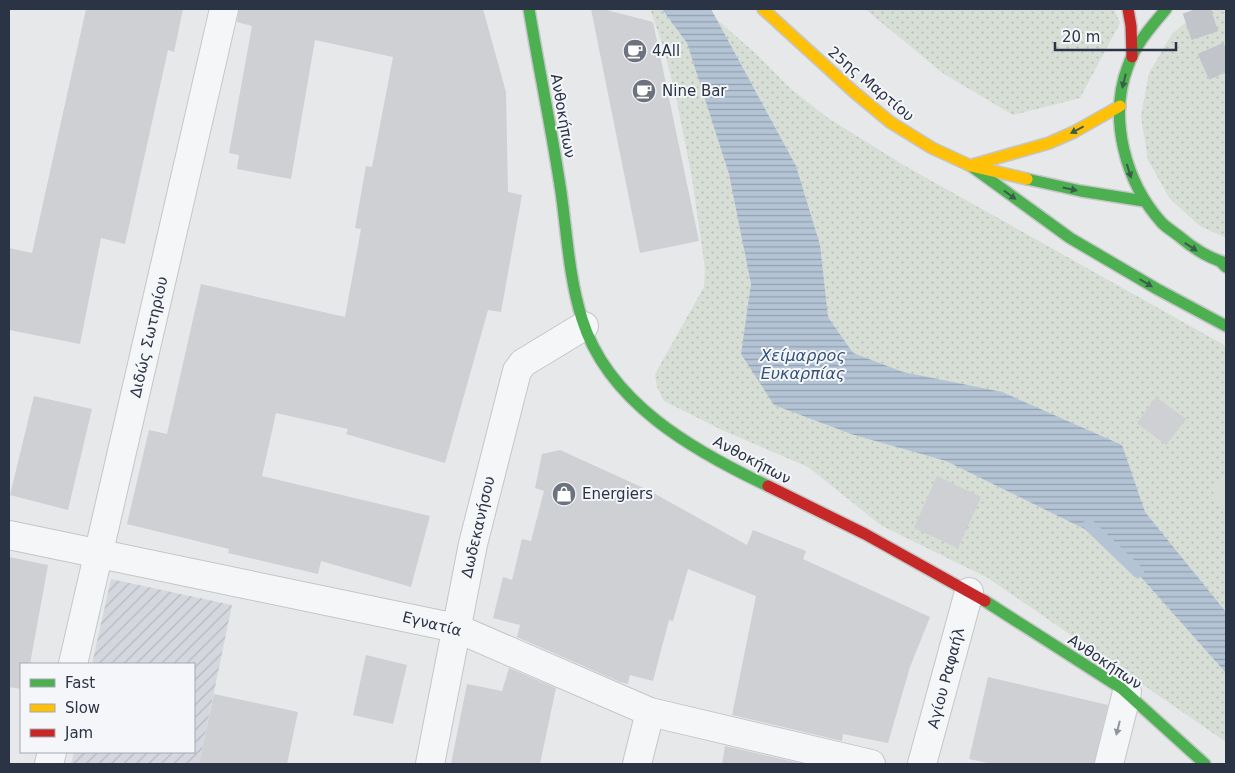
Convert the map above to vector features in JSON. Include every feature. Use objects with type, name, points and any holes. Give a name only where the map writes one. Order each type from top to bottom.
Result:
[{"type":"main road","name":"Ανθοκήπων","points":[[530,9],[562,194],[570,262],[579,312],[589,339],[607,371],[637,404],[658,421],[729,467],[834,518],[969,592],[1127,692],[1205,764]]},
{"type":"main road","name":"25ης Μαρτίου","points":[[763,9],[854,92],[890,122],[932,148],[971,166]]},
{"type":"main road","points":[[1128,9],[1131,26],[1132,57]]},
{"type":"main road","points":[[1166,9],[1158,15],[1143,35],[1132,57],[1124,81],[1119,131],[1124,155],[1132,180],[1144,201],[1159,221],[1178,238],[1199,252],[1225,264]]},
{"type":"main road","points":[[971,166],[1049,143],[1074,132],[1120,106]]},
{"type":"main road","points":[[971,166],[1080,191],[1144,201]]},
{"type":"main road","points":[[971,166],[1070,238],[1156,289],[1226,326]]},
{"type":"street","name":"Διδώς Σωτηρίου","points":[[72,663],[224,9]]},
{"type":"street","name":"Δωδεκανήσου","points":[[430,764],[473,544],[517,371],[522,363],[584,326]]},
{"type":"street","name":"Εγνατία","points":[[9,535],[456,628],[650,712],[871,764]]},
{"type":"street","name":"Αγίου Ραφαήλ","points":[[922,764],[969,592]]},
{"type":"street","points":[[1108,764],[1127,692]]},
{"type":"street","points":[[638,764],[650,712]]},
{"type":"shaded area","points":[[650,9],[705,9],[756,54],[791,89],[828,118],[905,166],[1226,346],[1226,742],[988,578],[882,526],[808,467],[722,430],[664,401],[657,387],[655,374],[704,287],[705,269],[692,178],[677,102],[664,49]]},
{"type":"shaded area","points":[[865,9],[1114,9],[1120,23],[1080,98],[1013,115],[944,74]]},
{"type":"shaded area","points":[[1202,9],[1226,9],[1226,238],[1200,226],[1170,199],[1148,160],[1141,116],[1149,73],[1172,34]]},
{"type":"shaded area","points":[[1226,477],[1226,518],[1210,485]]},
{"type":"shaded area","points":[[111,579],[232,605],[199,764],[71,764],[74,753],[195,753],[195,663],[92,663]]},
{"type":"water","name":"Χείμαρρος Ευκαρπίας","points":[[662,9],[711,9],[796,166],[820,245],[828,317],[853,353],[903,372],[1002,392],[1122,445],[1145,512],[1226,612],[1226,673],[1109,541],[946,461],[851,434],[774,405],[741,354],[751,284],[729,174],[687,43]]},
{"type":"building","points":[[86,9],[183,9],[174,52],[168,50],[125,244],[101,238],[80,344],[9,330],[9,248],[32,253]]},
{"type":"building","points":[[239,9],[483,9],[506,92],[508,192],[522,195],[501,312],[488,310],[445,463],[346,434],[348,429],[276,413],[262,476],[430,516],[411,587],[321,561],[318,574],[228,553],[229,549],[127,524],[149,430],[167,434],[201,284],[345,317],[361,229],[355,228],[366,166],[372,167],[393,57],[315,40],[291,179],[237,169],[239,155],[229,153],[252,26],[237,22]]},
{"type":"building","points":[[591,9],[603,9],[653,22],[699,241],[640,253]]},
{"type":"building","points":[[34,396],[92,409],[68,510],[10,495]]},
{"type":"building","points":[[1156,397],[1186,419],[1166,445],[1137,423]]},
{"type":"building","points":[[560,450],[648,490],[747,545],[753,530],[806,551],[803,559],[930,617],[910,667],[888,743],[843,734],[842,741],[732,715],[756,596],[688,569],[673,621],[669,620],[653,681],[630,675],[628,684],[620,682],[517,637],[520,625],[493,618],[503,577],[512,580],[522,539],[531,541],[544,491],[535,488],[542,454]]},
{"type":"building","points":[[937,476],[981,497],[958,548],[914,528]]},
{"type":"building","points":[[9,557],[48,565],[30,663],[20,663],[20,689],[9,687]]},
{"type":"building","points":[[366,655],[407,665],[393,724],[353,715]]},
{"type":"building","points":[[509,668],[556,688],[540,764],[451,764],[467,684],[502,691]]},
{"type":"building","points":[[988,677],[1108,705],[1094,764],[993,764],[969,759]]},
{"type":"building","points":[[214,694],[298,712],[287,764],[199,764]]},
{"type":"building","points":[[725,746],[804,764],[722,764]]},
{"type":"waterway","name":"Χείμαρρος Ευκαρπίας","points":[[1089,525],[1138,572]]},
{"type":"tunnel","points":[[1196,9],[1205,36],[1226,83]]},
{"type":"traffic: fast","points":[[529,9],[557,169],[574,288],[582,319],[594,349],[612,376],[633,400],[657,421],[711,457],[768,486]]},
{"type":"traffic: fast","points":[[1166,9],[1149,29],[1128,66],[1122,86],[1120,107],[1120,128],[1124,149],[1138,188],[1149,207],[1162,223],[1207,256],[1226,263]]},
{"type":"traffic: fast","points":[[971,166],[1070,238],[1157,289],[1226,326]]},
{"type":"traffic: fast","points":[[1027,179],[1081,191],[1144,201]]},
{"type":"traffic: fast","points":[[1221,262],[1226,267]]},
{"type":"traffic: fast","points":[[985,601],[1121,688],[1205,764]]},
{"type":"traffic: slow","points":[[763,9],[854,92],[890,122],[932,148],[971,166],[1027,179]]},
{"type":"traffic: slow","points":[[972,165],[1049,143],[1074,132],[1120,106]]},
{"type":"traffic: jam","points":[[1128,9],[1131,26],[1132,57]]},
{"type":"traffic: jam","points":[[768,486],[865,534],[985,601]]},
{"type":"place","name":"4All","points":[[635,51]]},
{"type":"place","name":"Nine Bar","points":[[644,91]]},
{"type":"place","name":"Energiers","points":[[564,494]]}]
